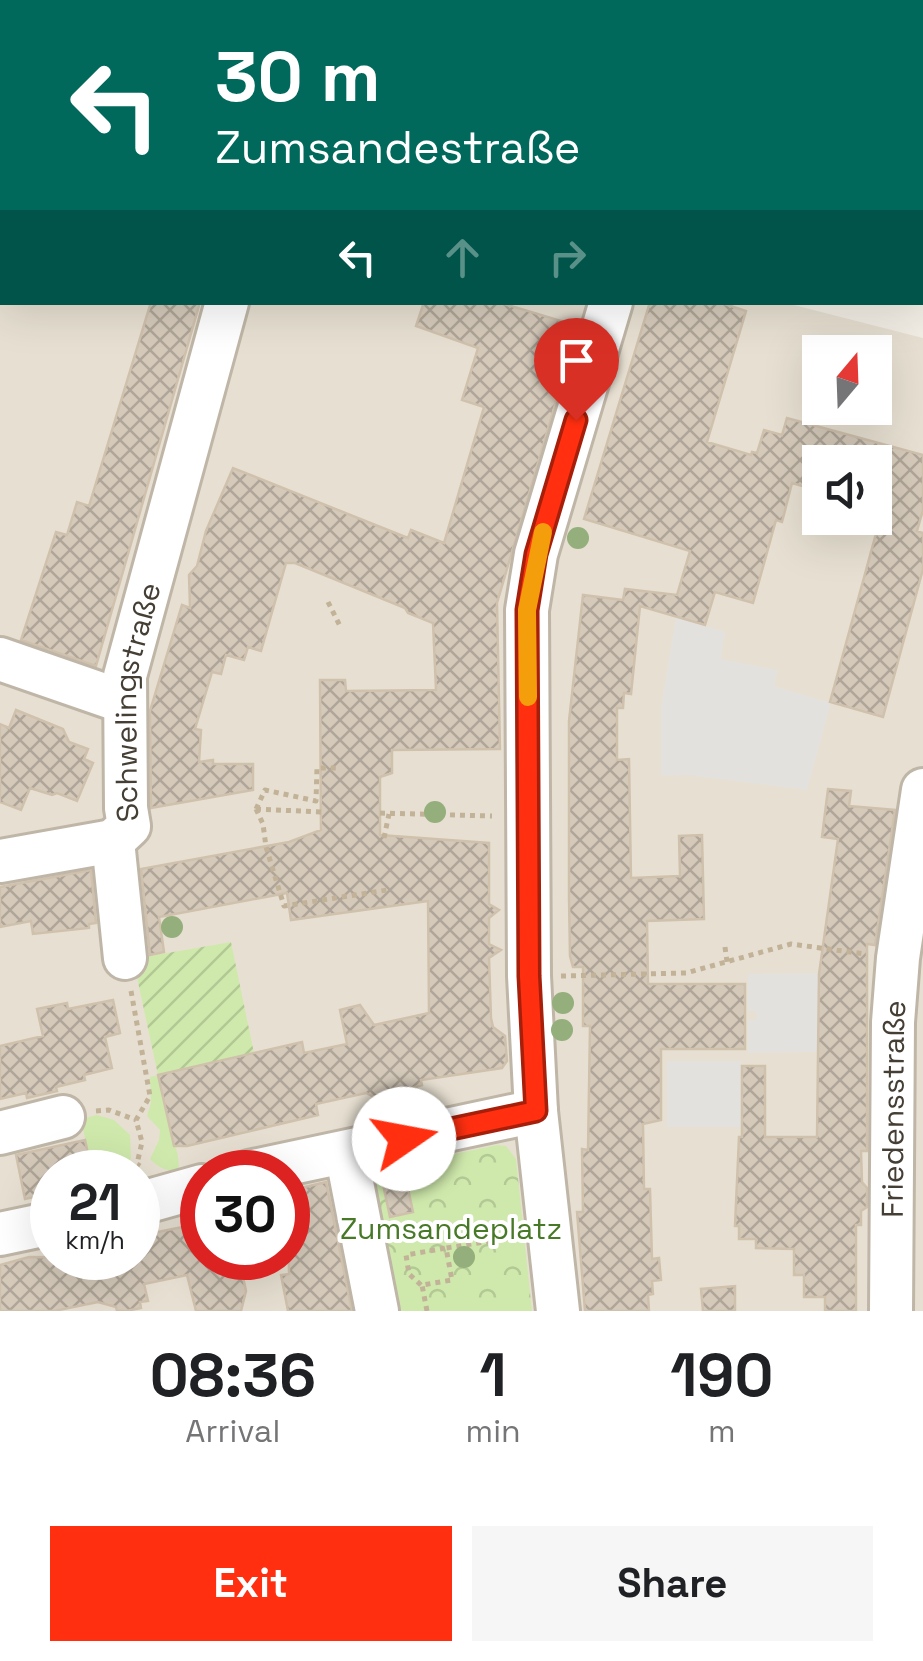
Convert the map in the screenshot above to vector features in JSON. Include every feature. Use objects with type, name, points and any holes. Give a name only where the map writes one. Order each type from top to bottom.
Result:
[{"type":"street","name":"Schwelingstraße","points":[[125,958],[114,841],[130,826],[126,808],[125,676],[225,305]]},
{"type":"street","points":[[558,1311],[536,1111],[529,976],[527,610],[536,554],[610,305]]},
{"type":"street","points":[[0,659],[124,702]]},
{"type":"street","name":"Friedensstraße","points":[[892,1311],[891,1122],[898,958],[923,790]]},
{"type":"street","points":[[0,861],[114,841]]},
{"type":"street","points":[[310,1159],[536,1111]]},
{"type":"street","points":[[0,1132],[63,1117]]},
{"type":"street","points":[[346,1152],[377,1311]]},
{"type":"street","points":[[0,1234],[30,1227]]},
{"type":"path","points":[[328,602],[340,626]]},
{"type":"path","points":[[256,808],[265,790],[316,802],[317,756]]},
{"type":"path","points":[[317,768],[338,768]]},
{"type":"path","points":[[256,808],[321,812]]},
{"type":"path","points":[[256,808],[264,824],[266,847],[284,906],[386,890]]},
{"type":"path","points":[[380,813],[529,818]]},
{"type":"path","points":[[384,838],[389,814]]},
{"type":"path","points":[[529,976],[686,974],[791,944],[898,958]]},
{"type":"path","points":[[724,947],[727,962]]},
{"type":"path","points":[[125,958],[150,1096],[136,1120],[142,1142],[137,1164],[180,1185]]},
{"type":"path","points":[[427,1311],[422,1286],[409,1274],[406,1255],[549,1232]]},
{"type":"path","points":[[422,1286],[452,1280],[446,1248]]},
{"type":"shaded area","points":[[0,305],[794,305],[923,338],[923,1311],[0,1311]]},
{"type":"shaded area","points":[[676,617],[725,632],[721,659],[778,670],[774,686],[831,703],[807,790],[686,775],[661,776],[661,707]]},
{"type":"shaded area","points":[[818,973],[819,1052],[748,1053],[748,1020],[757,1020],[756,1011],[748,1011],[748,974]]},
{"type":"shaded area","points":[[667,1061],[741,1061],[741,1127],[667,1127]]},
{"type":"green space","points":[[231,942],[254,1053],[216,1061],[222,1087],[201,1091],[195,1066],[158,1075],[133,959]]},
{"type":"green space","points":[[158,1075],[179,1169],[160,1166],[160,1150],[154,1150],[160,1130],[147,1116],[150,1077]]},
{"type":"green space","points":[[97,1115],[114,1120],[130,1135],[131,1150],[87,1150],[81,1119]]},
{"type":"green space","name":"Zumsandeplatz","points":[[506,1146],[516,1159],[532,1311],[394,1311],[372,1181],[383,1169]]},
{"type":"building","points":[[150,305],[199,305],[96,666],[21,640],[56,532],[67,535],[77,502],[89,506]]},
{"type":"building","points":[[423,305],[508,305],[578,326],[497,603],[500,749],[392,750],[392,773],[380,777],[380,835],[489,843],[489,904],[499,910],[489,918],[489,944],[501,950],[489,958],[491,1018],[493,1027],[505,1036],[507,1061],[502,1068],[421,1080],[422,1085],[376,1098],[366,1093],[316,1104],[318,1115],[174,1146],[158,1075],[302,1042],[304,1053],[347,1044],[340,1010],[360,1005],[374,1025],[429,1013],[428,901],[291,920],[287,893],[159,917],[164,952],[150,955],[141,869],[289,842],[321,830],[320,680],[345,680],[346,691],[436,690],[433,623],[295,563],[286,563],[261,651],[248,647],[244,660],[226,655],[221,674],[212,672],[195,729],[201,730],[199,762],[253,764],[253,790],[151,808],[150,711],[182,605],[190,608],[189,575],[197,566],[206,531],[233,468],[408,538],[411,530],[444,543],[484,407],[462,400],[478,348],[416,326]]},
{"type":"building","points":[[649,305],[728,305],[746,311],[707,442],[751,455],[757,453],[764,430],[782,435],[787,418],[886,445],[802,445],[802,486],[792,483],[782,522],[776,520],[753,603],[715,592],[705,625],[640,606],[631,694],[624,693],[623,708],[617,708],[617,760],[629,759],[631,878],[680,876],[679,836],[702,835],[704,919],[647,921],[648,984],[745,984],[745,1049],[661,1049],[661,1120],[643,1124],[644,1189],[650,1189],[652,1259],[659,1258],[661,1280],[652,1281],[649,1311],[585,1311],[577,1212],[583,1212],[582,1149],[588,1150],[590,1026],[583,1026],[583,967],[573,967],[570,956],[569,899],[569,721],[583,595],[623,600],[625,589],[677,595],[690,551],[584,519]]},
{"type":"building","points":[[892,447],[923,455],[923,510],[917,531],[923,533],[923,569],[883,717],[830,702],[876,535],[892,535]]},
{"type":"building","points":[[16,710],[63,729],[69,742],[88,749],[84,759],[93,763],[77,801],[30,788],[21,810],[0,802],[0,724],[9,728]]},
{"type":"building","points":[[828,789],[851,791],[849,806],[895,810],[875,945],[867,944],[867,1151],[861,1151],[867,1207],[861,1211],[861,1225],[856,1225],[856,1311],[825,1311],[825,1297],[804,1297],[804,1275],[794,1275],[794,1249],[756,1248],[756,1239],[739,1239],[739,1226],[735,1226],[742,1137],[742,1066],[765,1066],[765,1137],[817,1137],[819,974],[838,839],[822,837]]},
{"type":"building","points":[[91,870],[96,923],[89,924],[89,928],[33,934],[31,921],[0,927],[0,887]]},
{"type":"building","points":[[113,1000],[120,1033],[105,1037],[112,1068],[84,1075],[85,1080],[56,1087],[57,1091],[0,1099],[0,1046],[43,1036],[37,1009],[67,1003],[68,1009]]},
{"type":"building","points":[[85,1140],[87,1150],[39,1150]]},
{"type":"building","points":[[30,1152],[30,1198],[25,1199],[16,1155]]},
{"type":"building","points":[[406,1179],[413,1212],[390,1217],[383,1184]]},
{"type":"building","points":[[326,1182],[352,1311],[288,1311],[282,1280],[310,1280],[310,1186]]},
{"type":"building","points":[[180,1227],[180,1276],[144,1284],[148,1301],[140,1302],[141,1308],[117,1311],[116,1307],[98,1302],[54,1311],[0,1311],[0,1265],[29,1257],[30,1280],[160,1280],[160,1232]]},
{"type":"building","points":[[188,1280],[244,1280],[246,1291],[241,1311],[196,1311]]},
{"type":"building","points":[[735,1286],[735,1311],[703,1311],[701,1289]]},
{"type":"slow traffic","points":[[528,697],[527,610],[543,532]]},
{"type":"route","points":[[404,1139],[536,1111],[529,976],[527,610],[536,554],[576,420]]}]
